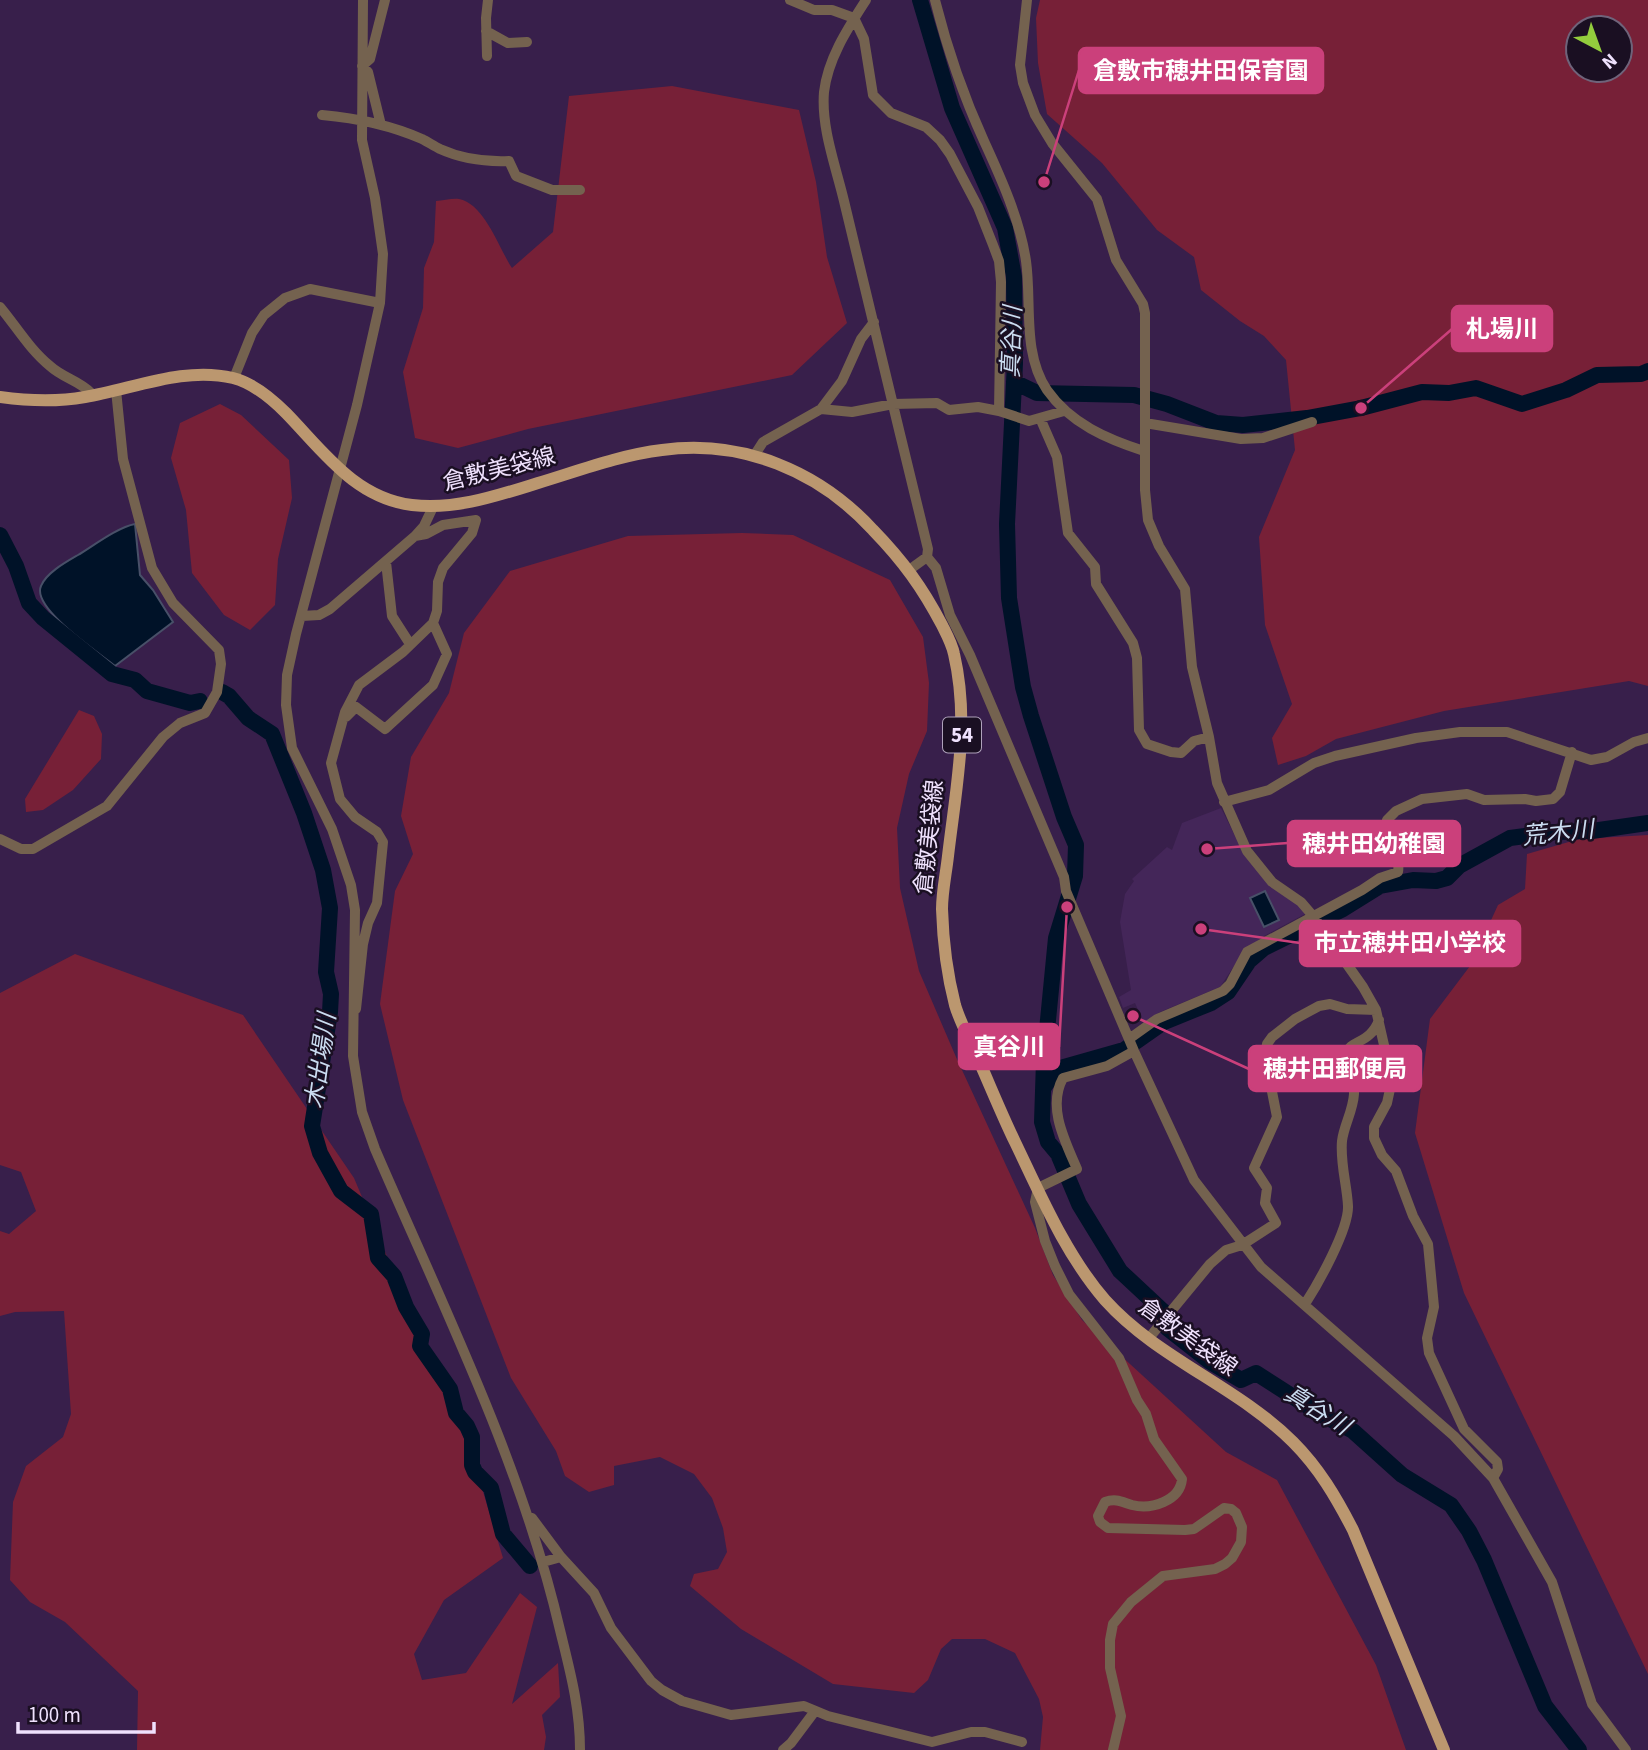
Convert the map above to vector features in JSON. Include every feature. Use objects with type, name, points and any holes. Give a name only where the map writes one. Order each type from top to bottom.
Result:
[{"type":"main road","name":"倉敷美袋線","points":[[0,397],[45,401],[89,397],[195,375],[234,378],[249,384],[273,400],[347,477],[363,489],[403,504],[433,507],[473,502],[616,459],[663,449],[724,449],[754,456],[798,472],[839,498],[867,523],[909,570],[928,598],[953,648],[963,712],[942,904],[946,964],[956,1010],[1043,1186],[1077,1263],[1108,1302],[1289,1438],[1312,1462],[1335,1495],[1353,1530],[1444,1750]]},
{"type":"street","points":[[363,0],[362,140],[375,198],[383,254],[380,303],[288,675],[288,724],[292,748],[332,829],[351,885],[355,910],[353,1056],[362,1112],[375,1149],[498,1433],[528,1514],[543,1562],[579,1709],[580,1750]]},
{"type":"street","points":[[362,66],[370,59],[385,0]]},
{"type":"street","points":[[487,56],[488,0]]},
{"type":"street","points":[[790,0],[814,10],[832,10],[854,18],[864,38],[873,95],[891,113],[926,127],[940,140],[978,208],[999,261],[999,411]]},
{"type":"street","points":[[866,0],[836,48],[824,90],[825,113],[853,249],[874,322],[928,549],[927,557],[936,568],[950,615],[970,655],[1058,864],[1066,891],[1131,1045],[1194,1180],[1242,1245],[1261,1266],[1454,1436],[1493,1478],[1552,1581],[1592,1704],[1626,1750]]},
{"type":"street","points":[[934,0],[960,84],[991,155],[1022,239],[1031,346],[1041,379],[1065,411],[1105,438],[1144,451]]},
{"type":"street","points":[[1027,0],[1020,65],[1023,83],[1035,115],[1052,143],[1097,199],[1116,260],[1143,304],[1144,490],[1148,520],[1159,546],[1185,589],[1192,667],[1217,783],[1247,851],[1272,882],[1301,902],[1316,920],[1363,987],[1377,1015],[1392,1080],[1387,1102],[1374,1127],[1374,1138],[1382,1155],[1396,1171],[1413,1216],[1428,1244],[1434,1307],[1427,1338],[1429,1353],[1464,1429],[1497,1462],[1498,1469],[1493,1478]]},
{"type":"street","points":[[486,32],[508,43],[527,42]]},
{"type":"street","points":[[362,66],[368,72],[381,125]]},
{"type":"street","points":[[322,115],[381,125],[471,159],[509,161],[516,176],[552,190],[580,190]]},
{"type":"street","points":[[234,378],[252,333],[264,315],[285,298],[310,289],[380,303]]},
{"type":"street","points":[[0,307],[40,357],[63,376],[84,385],[91,393],[89,397]]},
{"type":"street","points":[[754,456],[763,442],[821,409],[842,381],[860,339],[874,322]]},
{"type":"street","points":[[0,839],[21,849],[33,849],[107,806],[163,737],[180,723],[205,713],[217,692],[221,664],[219,650],[173,603],[152,568],[123,460],[116,390]]},
{"type":"street","points":[[821,409],[852,412],[893,404],[937,403],[949,410],[978,407],[1029,421],[1065,411]]},
{"type":"street","points":[[1040,418],[1057,457],[1068,533],[1095,567],[1096,584],[1133,643],[1137,658],[1139,730],[1147,744],[1171,752],[1181,753],[1194,741],[1209,737]]},
{"type":"street","points":[[1145,424],[1241,439],[1263,438],[1312,422]]},
{"type":"street","points":[[302,616],[319,615],[330,609],[415,536],[424,526],[433,507]]},
{"type":"street","points":[[352,1026],[359,996],[363,944],[377,903],[383,842],[377,832],[355,817],[340,799],[331,763],[343,720],[359,685],[433,623],[437,611],[438,582],[443,568],[472,533],[476,520],[443,525],[426,534],[415,536]]},
{"type":"street","points":[[909,570],[927,557]]},
{"type":"street","points":[[386,562],[392,616],[410,644]]},
{"type":"street","points":[[343,720],[356,707],[385,729],[433,685],[447,654],[433,623]]},
{"type":"street","points":[[1224,802],[1269,790],[1314,763],[1335,756],[1438,735],[1507,732],[1591,760],[1607,757],[1634,741],[1648,738]]},
{"type":"street","points":[[1113,1750],[1121,1716],[1110,1668],[1113,1624],[1130,1602],[1163,1576],[1215,1569],[1225,1564],[1232,1558],[1241,1542],[1242,1527],[1236,1513],[1224,1508],[1194,1529],[1114,1528],[1100,1522],[1098,1516],[1105,1502],[1112,1499],[1134,1506],[1170,1500],[1181,1487],[1182,1479],[1154,1439],[1146,1414],[1137,1401],[1119,1358],[1064,1285],[1045,1241],[1035,1202],[1043,1186],[1077,1169],[1063,1138],[1056,1112],[1059,1086],[1063,1078],[1107,1066],[1157,1019],[1223,991],[1230,984],[1247,952],[1316,920],[1380,878],[1398,872],[1399,863],[1386,831],[1387,820],[1396,811],[1422,799],[1467,794],[1484,800],[1553,799],[1560,792],[1572,752]]},
{"type":"street","points":[[1152,1334],[1210,1264],[1226,1250],[1242,1245],[1276,1223],[1265,1203],[1267,1188],[1254,1168],[1277,1117],[1265,1056],[1267,1044],[1295,1019],[1319,1006],[1330,1004],[1377,1015]]},
{"type":"street","points":[[1305,1304],[1331,1258],[1349,1207],[1344,1183],[1342,1142],[1354,1093],[1345,1054],[1349,1048],[1375,1031],[1377,1015]]},
{"type":"street","points":[[528,1514],[561,1557],[594,1593],[611,1628],[662,1690],[682,1701],[731,1715],[804,1706],[934,1746],[971,1732],[998,1734],[1023,1742]]},
{"type":"street","points":[[543,1562],[561,1557]]},
{"type":"street","points":[[783,1750],[815,1711]]},
{"type":"shaded area","points":[[1040,0],[1648,0],[1648,686],[1629,681],[1444,711],[1336,739],[1306,756],[1278,765],[1272,738],[1292,704],[1265,625],[1259,537],[1295,450],[1286,360],[1264,336],[1201,290],[1194,257],[1157,230],[1102,163],[1047,114],[1038,63],[1036,18]]},
{"type":"shaded area","points":[[672,86],[799,110],[816,182],[827,257],[847,323],[792,375],[528,429],[458,448],[415,438],[403,372],[423,308],[424,268],[434,242],[436,201],[459,199],[476,209],[484,218],[512,268],[553,232],[569,96]]},
{"type":"shaded area","points":[[220,404],[241,415],[289,460],[292,498],[278,559],[275,605],[250,630],[224,615],[192,573],[186,510],[171,458],[180,423]]},
{"type":"shaded area","points":[[742,533],[793,535],[890,580],[923,637],[929,683],[927,731],[909,774],[897,828],[900,888],[919,971],[956,1057],[1035,1228],[1053,1275],[1082,1320],[1226,1452],[1277,1480],[1376,1665],[1406,1750],[1040,1750],[1043,1717],[1039,1699],[1015,1653],[985,1639],[952,1639],[941,1649],[928,1680],[914,1693],[833,1684],[741,1629],[690,1586],[694,1574],[718,1569],[727,1552],[723,1528],[712,1498],[694,1474],[660,1457],[614,1466],[614,1485],[589,1492],[565,1476],[556,1451],[511,1378],[403,1100],[380,1004],[395,891],[413,854],[401,816],[411,757],[449,693],[464,633],[510,571],[628,536]]},
{"type":"shaded area","points":[[79,710],[94,716],[102,734],[101,759],[73,790],[43,810],[26,812],[25,799]]},
{"type":"shaded area","points":[[1221,808],[1251,862],[1280,893],[1297,902],[1305,914],[1264,936],[1244,951],[1220,987],[1160,1012],[1144,1023],[1135,1003],[1123,1008],[1119,997],[1131,990],[1120,922],[1125,894],[1134,881],[1132,879],[1167,847],[1172,850],[1182,823]]},
{"type":"shaded area","points":[[1648,835],[1648,1674],[1464,1293],[1415,1133],[1430,1019],[1470,966],[1498,905],[1525,889],[1527,854],[1579,839]]},
{"type":"shaded area","points":[[75,954],[243,1015],[354,1178],[475,1465],[503,1558],[444,1600],[414,1654],[422,1680],[466,1673],[520,1593],[537,1607],[512,1704],[558,1663],[560,1697],[542,1715],[546,1737],[544,1750],[137,1750],[138,1691],[65,1622],[30,1602],[10,1580],[13,1502],[26,1466],[63,1437],[71,1414],[64,1311],[15,1312],[0,1316],[0,1231],[9,1234],[36,1211],[21,1172],[0,1165],[0,993]]},
{"type":"water","points":[[135,524],[140,575],[173,622],[115,666],[56,618],[46,606],[41,595],[41,586],[62,564],[113,533]]},
{"type":"water","points":[[1265,891],[1279,920],[1264,927],[1250,898]]},
{"type":"waterway","name":"真谷川","points":[[920,0],[952,108],[1005,228],[1014,277],[1015,363],[1007,524],[1009,598],[1023,687],[1064,817],[1076,845],[1075,876],[1056,938],[1044,1061],[1042,1122],[1048,1142],[1058,1154],[1079,1204],[1120,1271],[1164,1312],[1167,1328],[1209,1361],[1241,1380],[1256,1373],[1320,1414],[1353,1431],[1402,1475],[1451,1505],[1484,1560],[1545,1706],[1579,1750]]},
{"type":"waterway","points":[[1014,382],[1037,393],[1134,395],[1167,404],[1216,423],[1243,425],[1307,418],[1361,408],[1422,392],[1449,393],[1476,388],[1522,404],[1566,390],[1597,375],[1641,374],[1648,371]]},
{"type":"waterway","name":"木出場川","points":[[0,535],[16,566],[29,603],[43,618],[112,674],[135,680],[147,691],[190,703],[200,701]]},
{"type":"waterway","name":"木出場川","points":[[222,692],[229,696],[248,718],[272,734],[304,813],[323,870],[330,908],[326,972],[331,994],[312,1126],[320,1153],[341,1191],[371,1214],[378,1258],[394,1276],[406,1307],[422,1334],[420,1346],[450,1389],[456,1413],[472,1437],[472,1465],[475,1472],[491,1488],[503,1534],[530,1566]]},
{"type":"waterway","name":"荒木川","points":[[1044,1087],[1057,1069],[1124,1050],[1164,1022],[1211,1003],[1228,992],[1249,961],[1264,948],[1343,909],[1380,886],[1447,878],[1459,866],[1510,838],[1648,823]]},
{"type":"place","name":"倉敷市穂井田保育園","points":[[1044,182]]},
{"type":"place","name":"札場川","points":[[1361,408]]},
{"type":"place","name":"穂井田幼稚園","points":[[1207,849]]},
{"type":"place","name":"真谷川","points":[[1067,907]]},
{"type":"place","name":"市立穂井田小学校","points":[[1201,929]]},
{"type":"place","name":"穂井田郵便局","points":[[1133,1016]]}]
